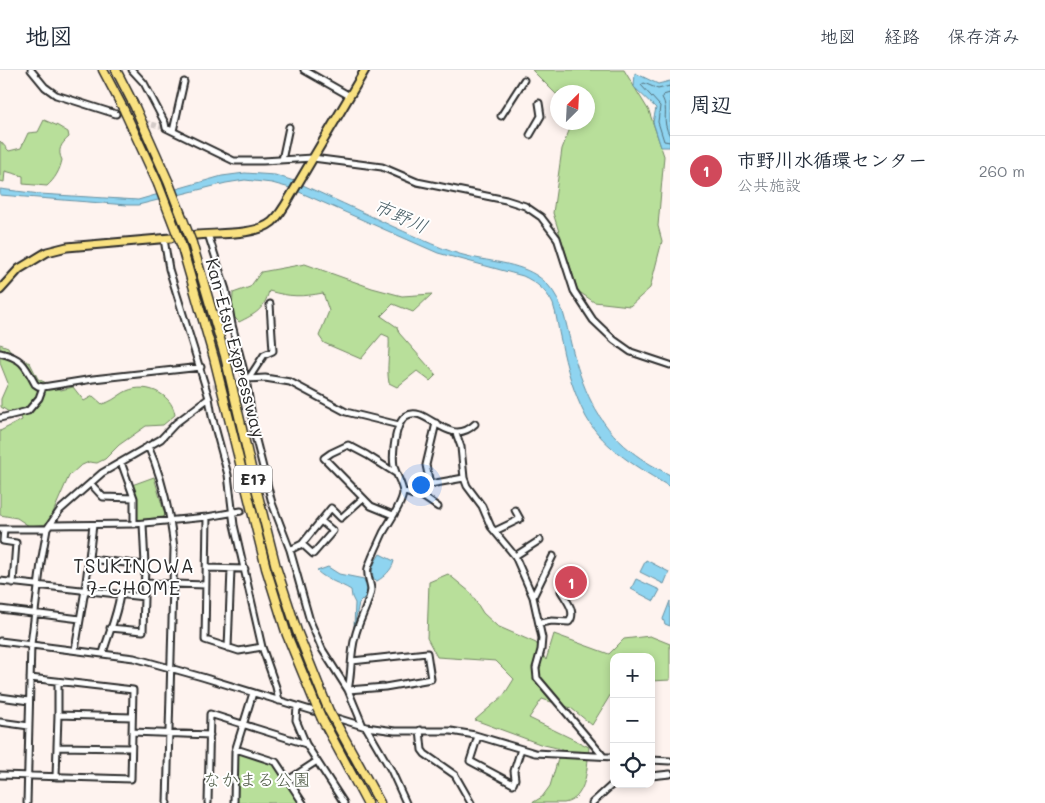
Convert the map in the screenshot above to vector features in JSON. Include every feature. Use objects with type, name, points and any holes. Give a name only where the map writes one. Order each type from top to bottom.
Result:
[{"type":"highway","name":"Kan-Etsu Expressway","points":[[103,70],[124,110],[158,184],[181,244],[214,358],[268,576],[287,635],[322,720],[367,803]]},
{"type":"highway","name":"Kan-Etsu Expressway","points":[[116,70],[168,180],[192,243],[225,356],[276,567],[296,631],[329,711],[380,803]]},
{"type":"main road","points":[[196,235],[249,231],[271,223],[290,197],[364,70]]},
{"type":"main road","points":[[0,290],[19,269],[47,252],[67,247],[168,238]]},
{"type":"street","points":[[31,70],[45,87],[56,95],[116,114]]},
{"type":"street","points":[[132,70],[144,83],[166,128],[234,160],[244,162],[313,158],[382,167],[423,184],[506,200],[525,206],[541,217],[557,238],[574,291],[593,320],[614,340],[631,352],[670,365]]},
{"type":"street","points":[[304,70],[348,95]]},
{"type":"street","points":[[501,116],[524,80]]},
{"type":"street","points":[[173,131],[184,82]]},
{"type":"street","points":[[530,134],[541,116],[539,103]]},
{"type":"street","points":[[282,160],[289,127]]},
{"type":"street","points":[[208,234],[226,290],[232,326],[247,379],[255,436],[269,503],[290,550],[310,621],[322,649],[348,690],[364,727],[391,770],[406,803]]},
{"type":"street","points":[[168,238],[169,269],[201,367],[210,388],[209,398],[212,416],[228,476],[244,569],[262,646],[279,701]]},
{"type":"street","points":[[247,379],[264,355],[273,351],[270,304]]},
{"type":"street","points":[[0,353],[23,363],[35,384],[43,387],[93,379],[201,367]]},
{"type":"street","points":[[247,379],[265,378],[290,382],[346,412],[399,424]]},
{"type":"street","points":[[0,418],[28,411],[39,398],[43,387]]},
{"type":"street","points":[[27,803],[31,644],[38,585],[49,527],[60,510],[102,473],[161,439],[176,423],[209,398]]},
{"type":"street","points":[[348,690],[354,638],[371,590],[368,570],[383,534],[402,500],[403,491],[393,456],[399,424],[405,416],[413,414],[456,433],[468,431],[474,424]]},
{"type":"street","points":[[436,423],[426,465],[430,484],[464,478]]},
{"type":"street","points":[[456,433],[461,447],[464,478],[467,486],[482,506],[491,527],[515,556],[533,597],[542,638],[536,668],[537,678],[604,756]]},
{"type":"street","points":[[393,515],[371,506],[362,499],[324,458],[331,452],[348,445],[397,474]]},
{"type":"street","points":[[148,446],[160,478],[171,522],[174,548],[167,803]]},
{"type":"street","points":[[121,462],[134,498],[134,524]]},
{"type":"street","points":[[91,484],[103,497],[134,498]]},
{"type":"street","points":[[403,491],[413,495],[419,494],[438,506]]},
{"type":"street","points":[[290,550],[302,544],[331,508],[341,518],[362,499]]},
{"type":"street","points":[[495,531],[520,519],[516,510]]},
{"type":"street","points":[[13,583],[16,543],[3,541],[2,529],[171,522],[241,511]]},
{"type":"street","points":[[207,517],[205,640],[239,651],[262,646]]},
{"type":"street","points":[[302,544],[314,554],[333,531],[321,521]]},
{"type":"street","points":[[110,628],[143,631],[145,565],[143,524]]},
{"type":"street","points":[[75,650],[93,525]]},
{"type":"street","points":[[515,556],[540,540]]},
{"type":"street","points":[[533,597],[553,556]]},
{"type":"street","points":[[89,559],[145,565]]},
{"type":"street","points":[[206,568],[244,569]]},
{"type":"street","points":[[228,648],[231,570]]},
{"type":"street","points":[[0,582],[144,597]]},
{"type":"street","points":[[145,583],[206,585]]},
{"type":"street","points":[[540,623],[552,621],[569,622],[572,618],[573,613],[561,591]]},
{"type":"street","points":[[103,653],[110,628],[118,612],[120,595]]},
{"type":"street","points":[[0,609],[80,619]]},
{"type":"street","points":[[0,641],[134,658],[364,727],[394,731],[451,731],[478,736],[521,750],[610,757]]},
{"type":"street","points":[[348,690],[385,688],[431,679],[427,653],[352,661]]},
{"type":"street","points":[[0,775],[131,779],[132,690],[30,678]]},
{"type":"street","points":[[56,777],[58,682]]},
{"type":"street","points":[[234,803],[236,749],[253,693]]},
{"type":"street","points":[[0,698],[29,701]]},
{"type":"street","points":[[297,707],[296,720],[306,744],[344,803]]},
{"type":"street","points":[[208,803],[210,714],[306,744]]},
{"type":"street","points":[[58,715],[132,717]]},
{"type":"street","points":[[0,722],[29,726]]},
{"type":"street","points":[[420,730],[422,750],[455,775],[471,803]]},
{"type":"street","points":[[132,732],[210,735]]},
{"type":"street","points":[[478,736],[470,761],[512,784],[515,779],[514,771],[521,750]]},
{"type":"street","points":[[57,746],[131,748]]},
{"type":"street","points":[[236,749],[276,762],[303,803]]},
{"type":"street","points":[[655,760],[670,761]]},
{"type":"street","points":[[288,780],[317,762]]},
{"type":"street","points":[[655,776],[670,774]]},
{"type":"street","points":[[592,803],[610,787]]},
{"type":"green space","points":[[532,70],[624,70],[649,111],[664,156],[658,226],[662,241],[650,288],[630,306],[594,302],[578,291],[553,213],[562,149],[569,130],[595,130],[595,85],[550,85],[550,88]]},
{"type":"green space","points":[[44,120],[68,132],[69,137],[61,147],[62,160],[55,177],[47,186],[23,184],[23,176],[5,171],[4,182],[0,181],[0,141],[9,151],[21,148],[28,133],[38,132]]},
{"type":"green space","points":[[305,264],[372,288],[402,296],[432,294],[413,312],[393,304],[381,316],[397,327],[399,333],[436,375],[430,381],[417,371],[397,387],[389,383],[389,337],[382,334],[361,359],[324,343],[319,336],[329,311],[323,293],[296,296],[269,291],[262,307],[254,314],[239,322],[232,315],[233,293],[250,287],[261,272]]},
{"type":"green space","points":[[0,344],[8,347],[11,353],[30,363],[38,379],[61,390],[73,387],[84,401],[93,396],[102,404],[131,390],[147,389],[155,391],[168,400],[173,407],[175,415],[163,425],[146,426],[119,445],[105,459],[97,463],[89,462],[80,466],[69,476],[48,524],[29,526],[17,518],[0,515],[0,431],[22,420],[20,412],[9,412],[1,407],[1,399],[8,383],[0,363]]},
{"type":"green space","points":[[154,477],[165,515],[163,517],[138,520],[136,518],[137,496],[132,485]]},
{"type":"green space","points":[[448,574],[470,592],[483,613],[497,626],[536,643],[546,660],[554,634],[610,653],[610,696],[592,725],[571,708],[542,699],[529,718],[589,747],[585,780],[578,795],[572,800],[564,803],[532,803],[542,797],[550,786],[561,749],[540,744],[475,720],[504,695],[514,679],[496,661],[437,657],[427,638],[429,582]]},
{"type":"green space","points":[[650,636],[670,644],[670,680],[655,681],[655,653],[610,653],[624,639]]},
{"type":"green space","name":"なかまる公園","points":[[235,751],[276,762],[303,803],[234,803]]},
{"type":"water","points":[[635,73],[658,84],[670,81],[670,147],[661,147],[653,122],[656,108],[634,87]]},
{"type":"water","points":[[245,173],[275,175],[294,181],[441,248],[471,257],[522,268],[540,278],[553,291],[561,305],[580,375],[592,403],[608,429],[631,451],[670,475],[670,487],[646,473],[613,449],[594,429],[586,417],[571,380],[553,304],[541,287],[523,276],[438,253],[290,188],[272,183],[245,180],[226,183],[138,205],[0,195],[0,189],[40,194],[138,200],[222,176]]},
{"type":"water","points":[[380,554],[394,561],[387,573],[377,581],[374,580],[373,569],[374,563]]},
{"type":"water","points":[[646,560],[669,572],[664,584],[640,572]]},
{"type":"water","points":[[328,567],[339,574],[364,579],[368,594],[359,603],[354,627],[355,603],[351,590],[317,571]]},
{"type":"water","points":[[636,579],[660,590],[654,601],[631,589]]},
{"type":"water","points":[[670,601],[670,626],[665,624],[663,619]]},
{"type":"tunnel","points":[[116,114],[166,128]]},
{"type":"tunnel","points":[[213,387],[246,379]]},
{"type":"tunnel","points":[[241,511],[267,504]]},
{"type":"place","name":"市野川水循環センター","points":[[571,582]]},
{"type":"district","name":"TSUKINOWA 7-CHOME","points":[[134,577]]},
{"type":"water label","name":"市野川","points":[[401,216]]}]
